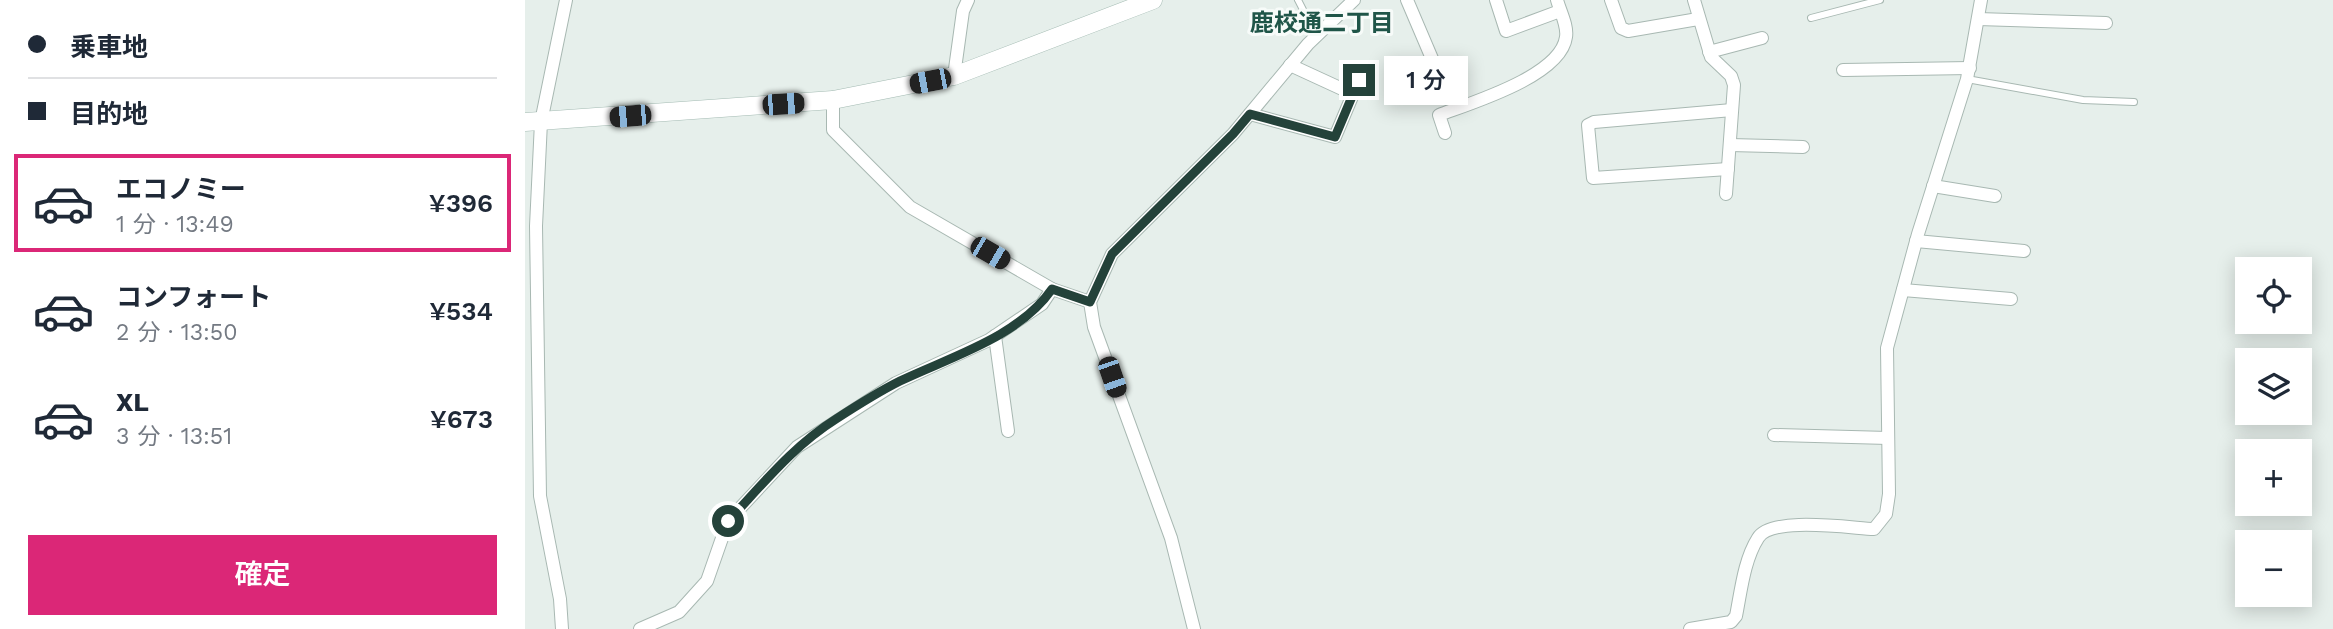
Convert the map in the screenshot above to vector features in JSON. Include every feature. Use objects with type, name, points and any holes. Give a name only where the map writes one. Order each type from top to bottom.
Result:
[{"type":"street","points":[[562,629],[560,599],[540,496],[533,122],[566,0]]},
{"type":"street","points":[[954,76],[963,11],[968,0]]},
{"type":"street","points":[[533,122],[833,100],[954,76],[1153,0]]},
{"type":"street","points":[[1194,629],[1171,538],[1094,327],[1090,302],[1112,254],[1233,134],[1316,35],[1354,0]]},
{"type":"street","points":[[1407,0],[1436,68]]},
{"type":"street","points":[[1445,133],[1439,115],[1492,95],[1548,66],[1562,49],[1567,35],[1558,6],[1506,32],[1496,0]]},
{"type":"street","points":[[1611,0],[1621,28],[1628,31],[1698,19]]},
{"type":"street","points":[[1695,0],[1709,52],[1731,76],[1732,110],[1726,194]]},
{"type":"street","points":[[1690,629],[1731,622],[1736,616],[1748,561],[1759,535],[1772,527],[1794,525],[1874,529],[1886,514],[1887,348],[1916,241],[1969,74],[1981,0]]},
{"type":"street","points":[[1978,19],[2106,23]]},
{"type":"street","points":[[1709,52],[1762,38]]},
{"type":"street","points":[[1290,65],[1353,94]]},
{"type":"street","points":[[1843,70],[1969,74]]},
{"type":"street","points":[[1250,114],[1335,137],[1359,80]]},
{"type":"street","points":[[833,100],[832,130],[910,207],[1052,289],[1090,302]]},
{"type":"street","points":[[1728,169],[1593,178],[1588,125],[1594,122],[1732,110]]},
{"type":"street","points":[[1730,145],[1803,147]]},
{"type":"street","points":[[1933,186],[1995,197]]},
{"type":"street","points":[[1916,241],[2024,251]]},
{"type":"street","points":[[640,629],[679,612],[707,581],[728,521],[797,447],[896,383],[995,336],[1042,304],[1052,289]]},
{"type":"street","points":[[1903,290],[2011,299]]},
{"type":"street","points":[[995,336],[1008,431]]},
{"type":"street","points":[[1774,435],[1888,438]]},
{"type":"lane","points":[[1298,0],[1316,35]]},
{"type":"lane","points":[[1811,18],[1880,0]]},
{"type":"lane","points":[[1969,74],[2083,100],[2134,102]]},
{"type":"district","name":"鹿校通二丁目","points":[[1322,23]]},
{"type":"route","points":[[728,521],[797,447],[896,383],[989,340],[1042,304],[1052,289],[1090,302],[1112,254],[1178,191],[1250,114],[1335,137],[1359,80]]}]
